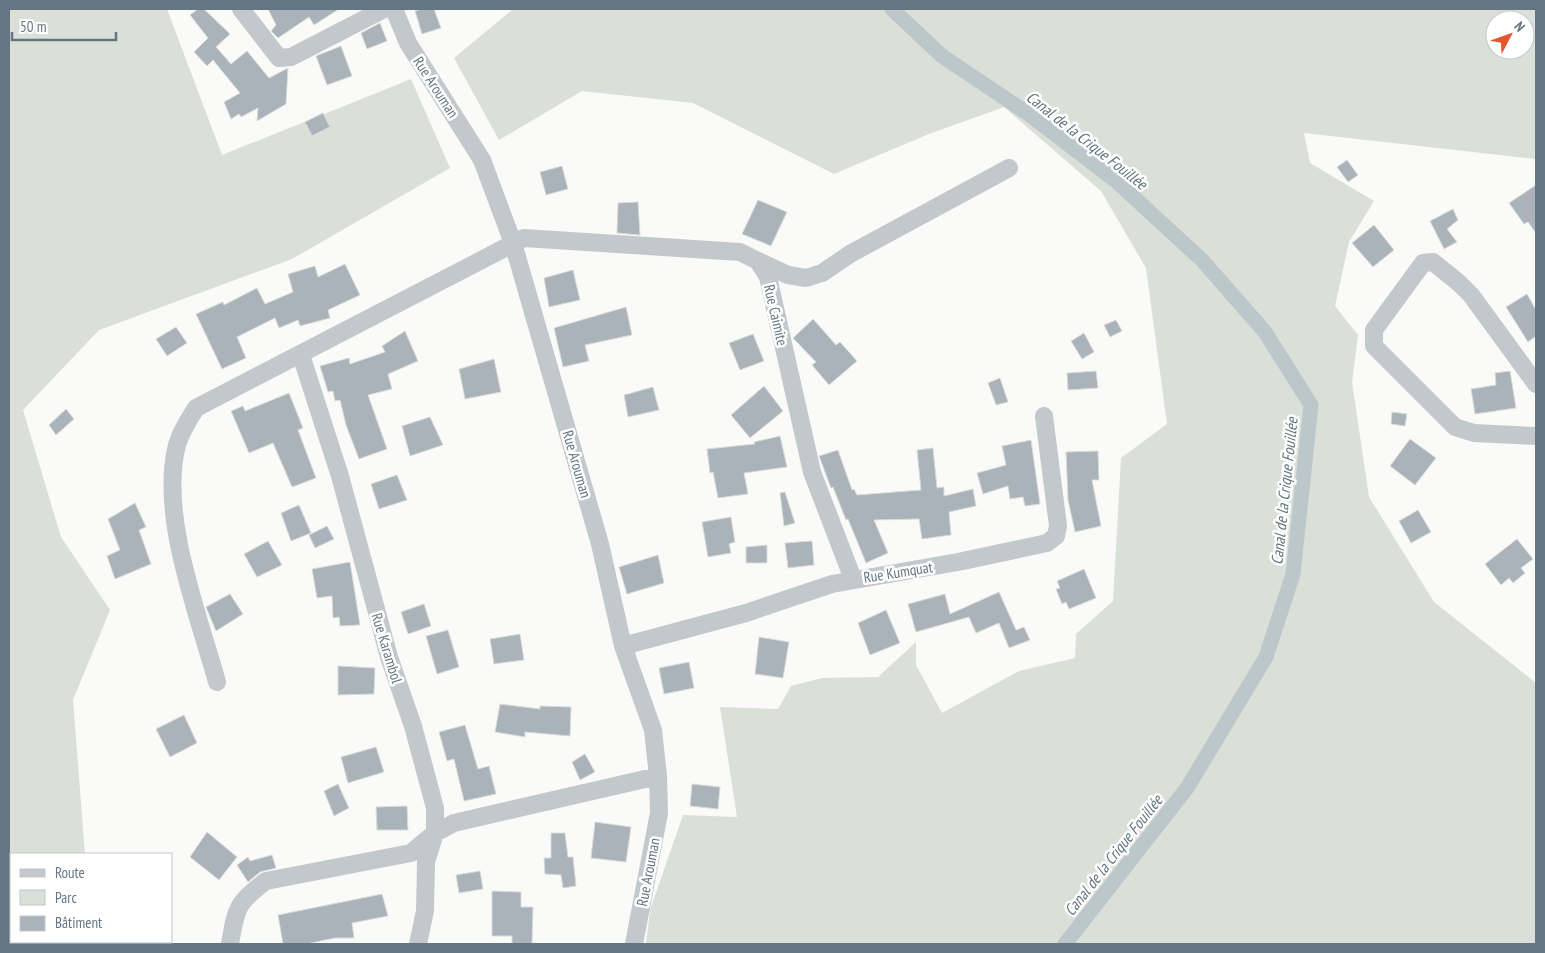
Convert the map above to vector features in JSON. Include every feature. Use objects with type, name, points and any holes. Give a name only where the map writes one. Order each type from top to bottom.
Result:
[{"type":"street","points":[[242,9],[279,58],[291,57],[384,9]]},
{"type":"street","name":"Rue Arouman","points":[[394,9],[408,43],[482,160],[513,243],[600,544],[623,646],[653,730],[658,776],[659,813],[634,944]]},
{"type":"street","points":[[218,682],[185,566],[172,509],[172,482],[177,444],[186,423],[196,408],[524,238],[740,252],[788,275],[806,278],[822,273],[850,254],[1009,168]]},
{"type":"street","name":"Rue Caimite","points":[[758,261],[768,277],[812,472],[853,579]]},
{"type":"street","points":[[1536,384],[1471,295],[1433,262],[1423,263],[1374,330],[1374,346],[1382,356],[1455,427],[1474,433],[1536,436]]},
{"type":"street","name":"Rue Karambol","points":[[301,355],[340,476],[389,657],[413,726],[435,808],[435,833],[426,862],[424,911],[418,944]]},
{"type":"street","name":"Rue Kumquat","points":[[623,646],[746,613],[832,584],[958,562],[1047,543],[1056,536],[1058,526],[1044,416]]},
{"type":"street","points":[[230,944],[235,913],[248,894],[266,881],[411,853],[435,833],[454,823],[658,776]]},
{"type":"green space","points":[[9,9],[167,9],[222,155],[411,79],[450,168],[292,259],[99,330],[23,410],[61,537],[110,610],[73,700],[85,853],[10,853],[10,943],[91,944],[9,944]]},
{"type":"green space","points":[[513,9],[1536,9],[1536,159],[1304,133],[1310,163],[1374,201],[1349,242],[1335,306],[1358,335],[1352,382],[1369,497],[1434,602],[1536,683],[1536,944],[646,944],[650,910],[683,815],[737,817],[720,707],[778,709],[791,686],[822,678],[878,677],[916,642],[916,665],[942,713],[1019,671],[1075,658],[1076,634],[1113,601],[1121,458],[1167,424],[1146,268],[1101,191],[1004,107],[929,134],[834,174],[693,103],[582,91],[499,140],[454,58]]},
{"type":"building","points":[[198,9],[204,9],[230,34],[216,47],[231,64],[247,51],[269,78],[288,68],[286,104],[257,121],[258,108],[241,117],[239,114],[231,119],[224,102],[240,93],[213,60],[207,66],[194,52],[208,38],[190,15]]},
{"type":"building","points":[[268,9],[339,9],[314,25],[309,17],[278,38],[271,31],[276,25]]},
{"type":"building","points":[[434,9],[441,28],[422,34],[415,11]]},
{"type":"building","points":[[380,23],[387,41],[367,49],[361,33]]},
{"type":"building","points":[[341,46],[352,76],[327,85],[316,56]]},
{"type":"building","points":[[323,113],[330,127],[312,136],[305,122]]},
{"type":"building","points":[[1347,160],[1358,175],[1348,182],[1337,167]]},
{"type":"building","points":[[562,166],[568,189],[546,195],[540,172]]},
{"type":"building","points":[[1536,185],[1536,233],[1528,222],[1524,224],[1509,203]]},
{"type":"building","points":[[758,200],[787,212],[771,246],[742,234]]},
{"type":"building","points":[[638,202],[640,235],[617,233],[618,203]]},
{"type":"building","points":[[1453,209],[1458,220],[1447,229],[1457,242],[1444,249],[1430,221]]},
{"type":"building","points":[[1374,225],[1394,250],[1373,267],[1352,243]]},
{"type":"building","points":[[345,264],[360,295],[328,310],[330,318],[300,326],[298,320],[279,328],[275,318],[237,337],[246,358],[222,369],[196,314],[223,302],[224,305],[257,288],[265,304],[293,292],[288,274],[315,266],[318,277]]},
{"type":"building","points":[[573,270],[580,300],[549,307],[544,278]]},
{"type":"building","points":[[1527,294],[1536,310],[1536,336],[1528,342],[1506,307]]},
{"type":"building","points":[[626,307],[632,335],[585,345],[589,361],[563,367],[554,328]]},
{"type":"building","points":[[813,319],[836,345],[840,342],[857,361],[829,385],[812,365],[816,362],[793,338]]},
{"type":"building","points":[[1116,320],[1122,331],[1110,337],[1104,325]]},
{"type":"building","points":[[176,327],[187,343],[167,356],[156,339]]},
{"type":"building","points":[[405,331],[418,361],[388,374],[392,389],[368,395],[387,449],[359,459],[346,425],[340,400],[335,401],[333,391],[328,392],[320,366],[349,358],[350,364],[385,352],[382,346]]},
{"type":"building","points":[[1084,333],[1094,352],[1082,359],[1071,341]]},
{"type":"building","points":[[753,334],[764,361],[740,370],[729,343]]},
{"type":"building","points":[[494,359],[501,392],[465,399],[459,369]]},
{"type":"building","points":[[1096,371],[1098,388],[1068,390],[1067,373]]},
{"type":"building","points":[[1510,371],[1516,408],[1475,414],[1471,389],[1496,385],[1495,373]]},
{"type":"building","points":[[1000,378],[1008,402],[996,405],[988,383]]},
{"type":"building","points":[[764,386],[783,411],[750,438],[731,415]]},
{"type":"building","points":[[653,387],[659,410],[628,417],[624,395]]},
{"type":"building","points":[[289,393],[303,428],[298,430],[316,478],[292,487],[273,443],[249,453],[231,411],[243,406],[245,411]]},
{"type":"building","points":[[66,409],[74,419],[56,435],[49,425]]},
{"type":"building","points":[[1392,412],[1407,414],[1405,426],[1391,424]]},
{"type":"building","points":[[430,417],[443,445],[410,456],[402,426]]},
{"type":"building","points":[[780,436],[787,467],[744,473],[748,494],[718,498],[713,472],[710,473],[707,449],[755,444],[754,442]]},
{"type":"building","points":[[1410,439],[1436,458],[1415,485],[1390,466]]},
{"type":"building","points":[[1031,440],[1040,504],[1025,506],[1023,497],[1010,499],[1008,486],[983,494],[977,473],[1006,465],[1002,446]]},
{"type":"building","points":[[933,448],[937,488],[944,487],[944,496],[973,489],[976,506],[949,512],[951,535],[922,539],[919,519],[874,520],[888,553],[866,563],[848,519],[846,520],[833,487],[831,488],[819,456],[838,450],[852,490],[854,489],[857,495],[921,490],[917,450]]},
{"type":"building","points":[[1098,451],[1099,480],[1092,480],[1101,526],[1075,532],[1068,500],[1066,452]]},
{"type":"building","points":[[397,475],[407,500],[379,509],[371,484]]},
{"type":"building","points":[[785,492],[795,523],[784,526],[780,493]]},
{"type":"building","points":[[135,503],[146,527],[139,530],[151,564],[115,579],[107,556],[120,550],[108,519]]},
{"type":"building","points":[[299,505],[311,533],[291,541],[281,513]]},
{"type":"building","points":[[1418,510],[1431,532],[1411,543],[1399,521]]},
{"type":"building","points":[[731,517],[735,542],[729,544],[731,553],[708,557],[702,522]]},
{"type":"building","points":[[327,526],[334,539],[315,548],[309,535]]},
{"type":"building","points":[[1517,539],[1533,559],[1521,568],[1525,573],[1513,583],[1509,578],[1501,585],[1485,564]]},
{"type":"building","points":[[268,541],[282,565],[257,577],[244,554]]},
{"type":"building","points":[[812,541],[814,565],[788,568],[785,543]]},
{"type":"building","points":[[767,545],[767,563],[746,563],[746,547]]},
{"type":"building","points":[[658,555],[664,583],[627,594],[619,567]]},
{"type":"building","points":[[350,562],[360,625],[340,626],[339,617],[333,618],[332,596],[317,598],[312,569]]},
{"type":"building","points":[[1084,569],[1096,598],[1069,609],[1066,602],[1062,604],[1056,589],[1060,588],[1057,581]]},
{"type":"building","points":[[999,592],[1016,630],[1024,627],[1030,640],[1009,648],[999,623],[976,633],[969,617],[916,632],[908,604],[945,594],[950,614]]},
{"type":"building","points":[[230,594],[243,614],[216,631],[206,607]]},
{"type":"building","points":[[424,604],[431,626],[408,634],[401,612]]},
{"type":"building","points":[[886,610],[900,643],[870,655],[858,623]]},
{"type":"building","points":[[448,630],[459,667],[437,674],[426,636]]},
{"type":"building","points":[[520,634],[524,660],[494,664],[490,639]]},
{"type":"building","points":[[759,637],[789,642],[783,678],[755,674]]},
{"type":"building","points":[[689,662],[694,688],[664,694],[659,668]]},
{"type":"building","points":[[338,666],[375,668],[374,694],[338,695]]},
{"type":"building","points":[[500,704],[540,709],[540,706],[571,707],[570,736],[525,732],[525,737],[495,732]]},
{"type":"building","points":[[184,715],[197,743],[170,757],[156,729]]},
{"type":"building","points":[[465,725],[478,769],[489,766],[496,794],[464,801],[454,759],[447,761],[439,732]]},
{"type":"building","points":[[376,747],[384,772],[348,783],[341,757]]},
{"type":"building","points":[[585,754],[595,772],[580,780],[572,762]]},
{"type":"building","points":[[338,784],[349,808],[334,816],[324,791]]},
{"type":"building","points":[[692,784],[720,787],[718,809],[690,806]]},
{"type":"building","points":[[407,806],[408,830],[377,830],[376,807]]},
{"type":"building","points":[[595,822],[631,827],[626,862],[591,858]]},
{"type":"building","points":[[207,832],[237,857],[219,880],[190,857]]},
{"type":"building","points":[[551,833],[565,833],[568,857],[573,857],[576,886],[563,888],[561,875],[545,874],[544,858],[551,858]]},
{"type":"building","points":[[272,855],[276,868],[260,872],[248,882],[237,865],[248,857],[250,861]]},
{"type":"building","points":[[480,871],[483,889],[459,893],[456,875]]},
{"type":"building","points":[[492,891],[521,892],[521,907],[533,907],[532,944],[512,944],[512,936],[492,936]]},
{"type":"building","points":[[382,894],[388,916],[352,923],[354,938],[335,938],[306,944],[283,944],[278,915]]},
{"type":"waterway","name":"Canal de la Crique Fouillée","points":[[892,9],[942,56],[1030,115],[1116,181],[1202,260],[1265,332],[1311,405],[1293,574],[1266,657],[1187,788],[1065,944]]}]
